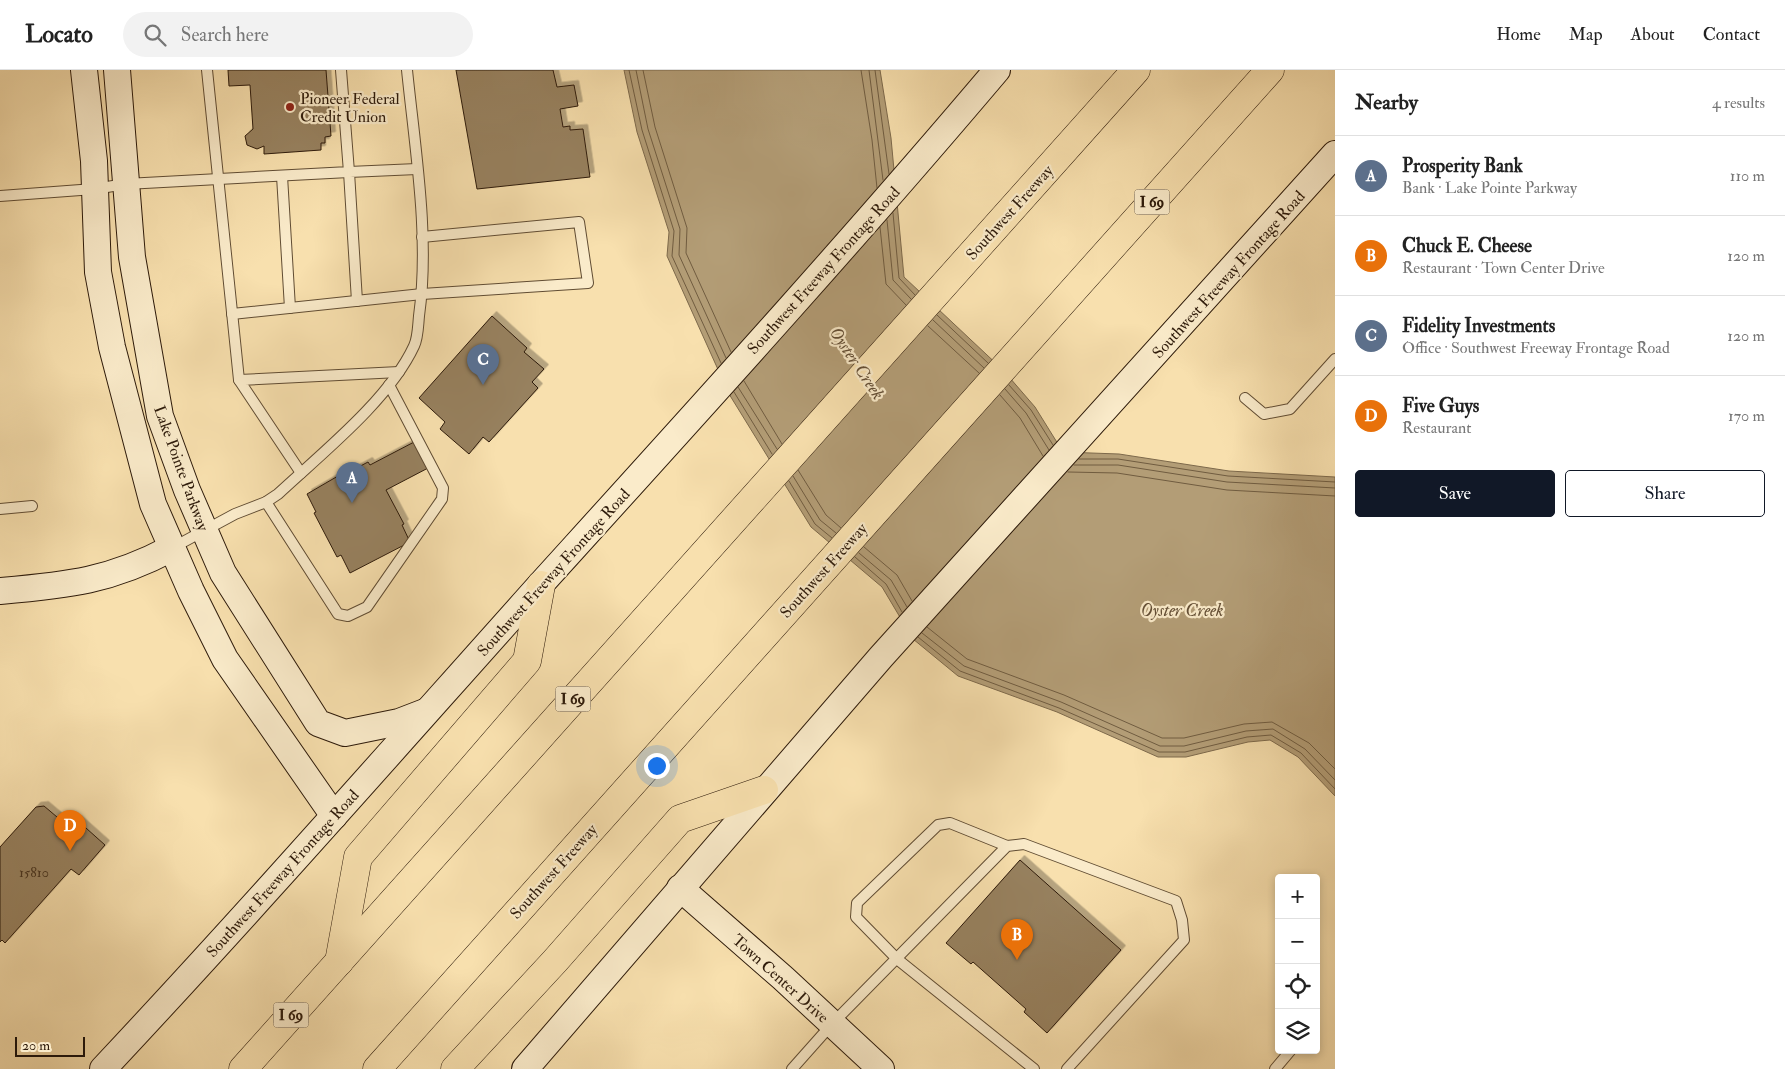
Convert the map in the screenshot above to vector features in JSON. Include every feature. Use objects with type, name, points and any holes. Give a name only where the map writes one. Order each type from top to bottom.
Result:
[{"type":"highway","name":"Southwest Freeway","points":[[243,1069],[1136,70]]},
{"type":"highway","name":"Southwest Freeway","points":[[376,1069],[1270,70]]},
{"type":"highway","points":[[339,962],[358,857],[527,661],[541,585]]},
{"type":"highway","points":[[455,1069],[680,820],[764,790]]},
{"type":"main road","name":"Lake Pointe Parkway","points":[[84,70],[94,160],[98,272],[112,347],[154,504],[172,548],[225,659],[334,816]]},
{"type":"main road","name":"Lake Pointe Parkway","points":[[117,70],[132,257],[160,416],[222,572],[318,723],[345,733],[399,722],[428,711]]},
{"type":"main road","name":"Southwest Freeway Frontage Road","points":[[103,1069],[334,816],[686,424],[938,140],[997,70]]},
{"type":"main road","name":"Southwest Freeway Frontage Road","points":[[525,1069],[764,790],[881,657],[1335,154]]},
{"type":"main road","points":[[0,591],[71,584],[97,579],[122,571],[172,548]]},
{"type":"main road","name":"Town Center Drive","points":[[680,888],[881,1069]]},
{"type":"lane","points":[[207,70],[239,380],[300,473]]},
{"type":"lane","points":[[341,70],[357,301]]},
{"type":"lane","points":[[172,548],[234,514],[266,502],[300,473],[366,410],[399,372],[415,345],[422,294],[422,237],[407,70]]},
{"type":"lane","points":[[0,196],[94,189],[126,184],[217,181],[417,169]]},
{"type":"lane","points":[[282,176],[290,308]]},
{"type":"lane","points":[[232,314],[422,294],[588,283],[579,222],[422,237]]},
{"type":"lane","points":[[1245,398],[1264,414],[1290,409],[1335,359]]},
{"type":"lane","points":[[239,380],[399,372]]},
{"type":"lane","points":[[266,502],[338,614],[348,616],[366,607],[442,499],[444,488],[389,385]]},
{"type":"lane","points":[[0,509],[32,506]]},
{"type":"lane","points":[[1034,1069],[896,959],[856,917],[856,903],[938,825],[950,823],[1007,846],[1024,844],[1176,901],[1182,920],[1184,940],[1067,1069]]},
{"type":"lane","points":[[792,1069],[832,1024],[1007,846]]},
{"type":"lane","points":[[1275,1069],[1287,1054]]},
{"type":"water","name":"Oyster Creek","points":[[624,70],[880,70],[891,138],[904,277],[1003,370],[1035,407],[1063,452],[1119,454],[1229,471],[1335,477],[1335,796],[1298,757],[1270,740],[1248,742],[1186,757],[1158,757],[1057,712],[958,676],[913,639],[882,587],[811,527],[729,394],[667,256],[669,232],[637,132]]},
{"type":"building","name":"Pioneer Federal Credit Union","points":[[228,70],[326,70],[331,136],[325,137],[325,143],[321,143],[321,150],[264,154],[264,146],[257,149],[247,145],[245,136],[253,129],[250,85],[229,86]]},
{"type":"building","points":[[456,70],[553,70],[557,87],[574,85],[578,106],[560,109],[563,127],[570,126],[570,130],[583,129],[590,177],[477,189]]},
{"type":"building","points":[[492,316],[527,348],[524,352],[544,369],[532,382],[538,388],[489,442],[483,437],[469,454],[440,429],[445,422],[419,398]]},
{"type":"building","points":[[416,441],[430,467],[386,490],[404,524],[402,525],[410,542],[350,573],[341,555],[337,557],[314,513],[316,512],[307,494],[350,469],[351,471],[368,462],[370,465]]},
{"type":"building","points":[[44,806],[70,828],[77,820],[105,845],[79,875],[71,869],[5,943],[2,940],[0,942],[0,847],[36,807]]},
{"type":"building","points":[[1020,860],[1121,950],[1047,1033],[1024,1012],[1026,1009],[973,962],[971,964],[946,943]]},
{"type":"place","name":"Pioneer Federal Credit Union","points":[[290,107]]},
{"type":"place","name":"Fidelity Investments","points":[[483,385]]},
{"type":"place","name":"Prosperity Bank","points":[[352,503]]},
{"type":"place","name":"Five Guys","points":[[70,851]]},
{"type":"place","name":"Chuck E. Cheese","points":[[1017,960]]}]
